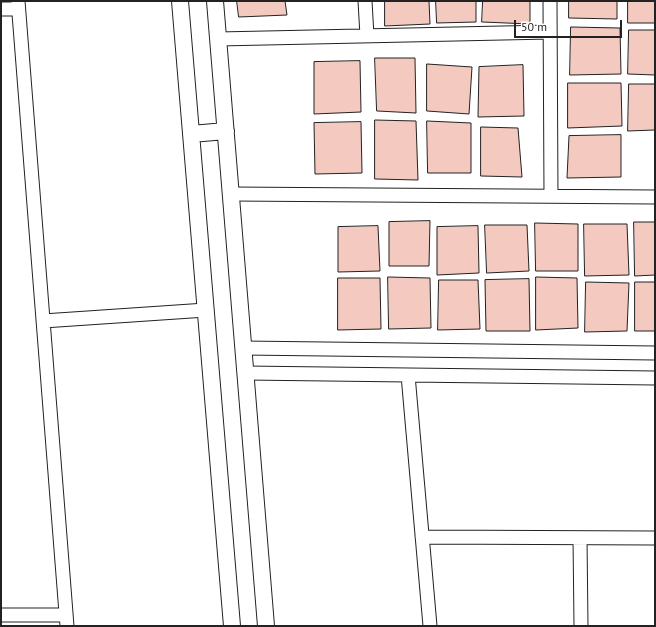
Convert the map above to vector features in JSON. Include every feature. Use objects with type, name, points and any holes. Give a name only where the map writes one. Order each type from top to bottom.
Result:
[{"type":"street","points":[[180,1],[232,626]]},
{"type":"street","points":[[215,1],[266,626]]},
{"type":"street","points":[[365,1],[367,36]]},
{"type":"street","points":[[550,1],[551,196]]},
{"type":"street","points":[[1,9],[18,5],[67,620],[1,615]]},
{"type":"street","points":[[218,39],[550,32]]},
{"type":"street","points":[[191,134],[226,131]]},
{"type":"street","points":[[231,194],[655,197]]},
{"type":"street","points":[[43,321],[206,310]]},
{"type":"street","points":[[243,348],[655,353]]},
{"type":"street","points":[[245,373],[655,378]]},
{"type":"street","points":[[408,375],[430,626]]},
{"type":"street","points":[[422,537],[655,538]]},
{"type":"street","points":[[580,538],[581,626]]},
{"type":"building","points":[[237,1],[285,1],[287,15],[239,17]]},
{"type":"building","points":[[385,1],[429,1],[430,24],[385,26]]},
{"type":"building","points":[[436,1],[476,1],[476,22],[437,23]]},
{"type":"building","points":[[483,1],[530,1],[530,24],[482,22]]},
{"type":"building","points":[[569,1],[617,1],[617,19],[569,18]]},
{"type":"building","points":[[628,1],[655,1],[655,23],[628,23]]},
{"type":"building","points":[[571,27],[620,28],[621,74],[570,75]]},
{"type":"building","points":[[629,30],[655,30],[655,75],[628,74]]},
{"type":"building","points":[[375,58],[415,58],[416,113],[377,111]]},
{"type":"building","points":[[360,61],[361,112],[314,114],[314,62]]},
{"type":"building","points":[[427,64],[472,67],[469,114],[427,111]]},
{"type":"building","points":[[523,65],[524,116],[478,117],[479,67]]},
{"type":"building","points":[[568,83],[621,83],[622,126],[568,128]]},
{"type":"building","points":[[629,84],[655,84],[655,130],[628,131]]},
{"type":"building","points":[[375,120],[416,121],[418,180],[375,179]]},
{"type":"building","points":[[427,121],[471,123],[471,173],[428,173]]},
{"type":"building","points":[[361,122],[362,173],[315,174],[314,123]]},
{"type":"building","points":[[481,127],[518,128],[522,177],[481,176]]},
{"type":"building","points":[[621,135],[621,177],[567,178],[569,136]]},
{"type":"building","points":[[430,221],[429,266],[389,266],[389,222]]},
{"type":"building","points":[[634,222],[655,222],[655,275],[635,276]]},
{"type":"building","points":[[535,223],[578,224],[578,271],[536,271]]},
{"type":"building","points":[[584,224],[627,224],[629,275],[585,276]]},
{"type":"building","points":[[485,225],[527,225],[529,271],[487,273]]},
{"type":"building","points":[[378,226],[380,271],[338,272],[338,227]]},
{"type":"building","points":[[478,226],[479,273],[437,275],[437,227]]},
{"type":"building","points":[[388,277],[430,278],[431,328],[389,329]]},
{"type":"building","points":[[536,277],[577,278],[578,328],[536,330]]},
{"type":"building","points":[[338,278],[380,278],[381,329],[338,330]]},
{"type":"building","points":[[529,279],[530,331],[486,331],[485,280]]},
{"type":"building","points":[[439,280],[478,280],[480,329],[438,330]]},
{"type":"building","points":[[586,282],[629,283],[627,331],[585,332]]},
{"type":"building","points":[[635,282],[655,282],[655,331],[635,331]]}]
